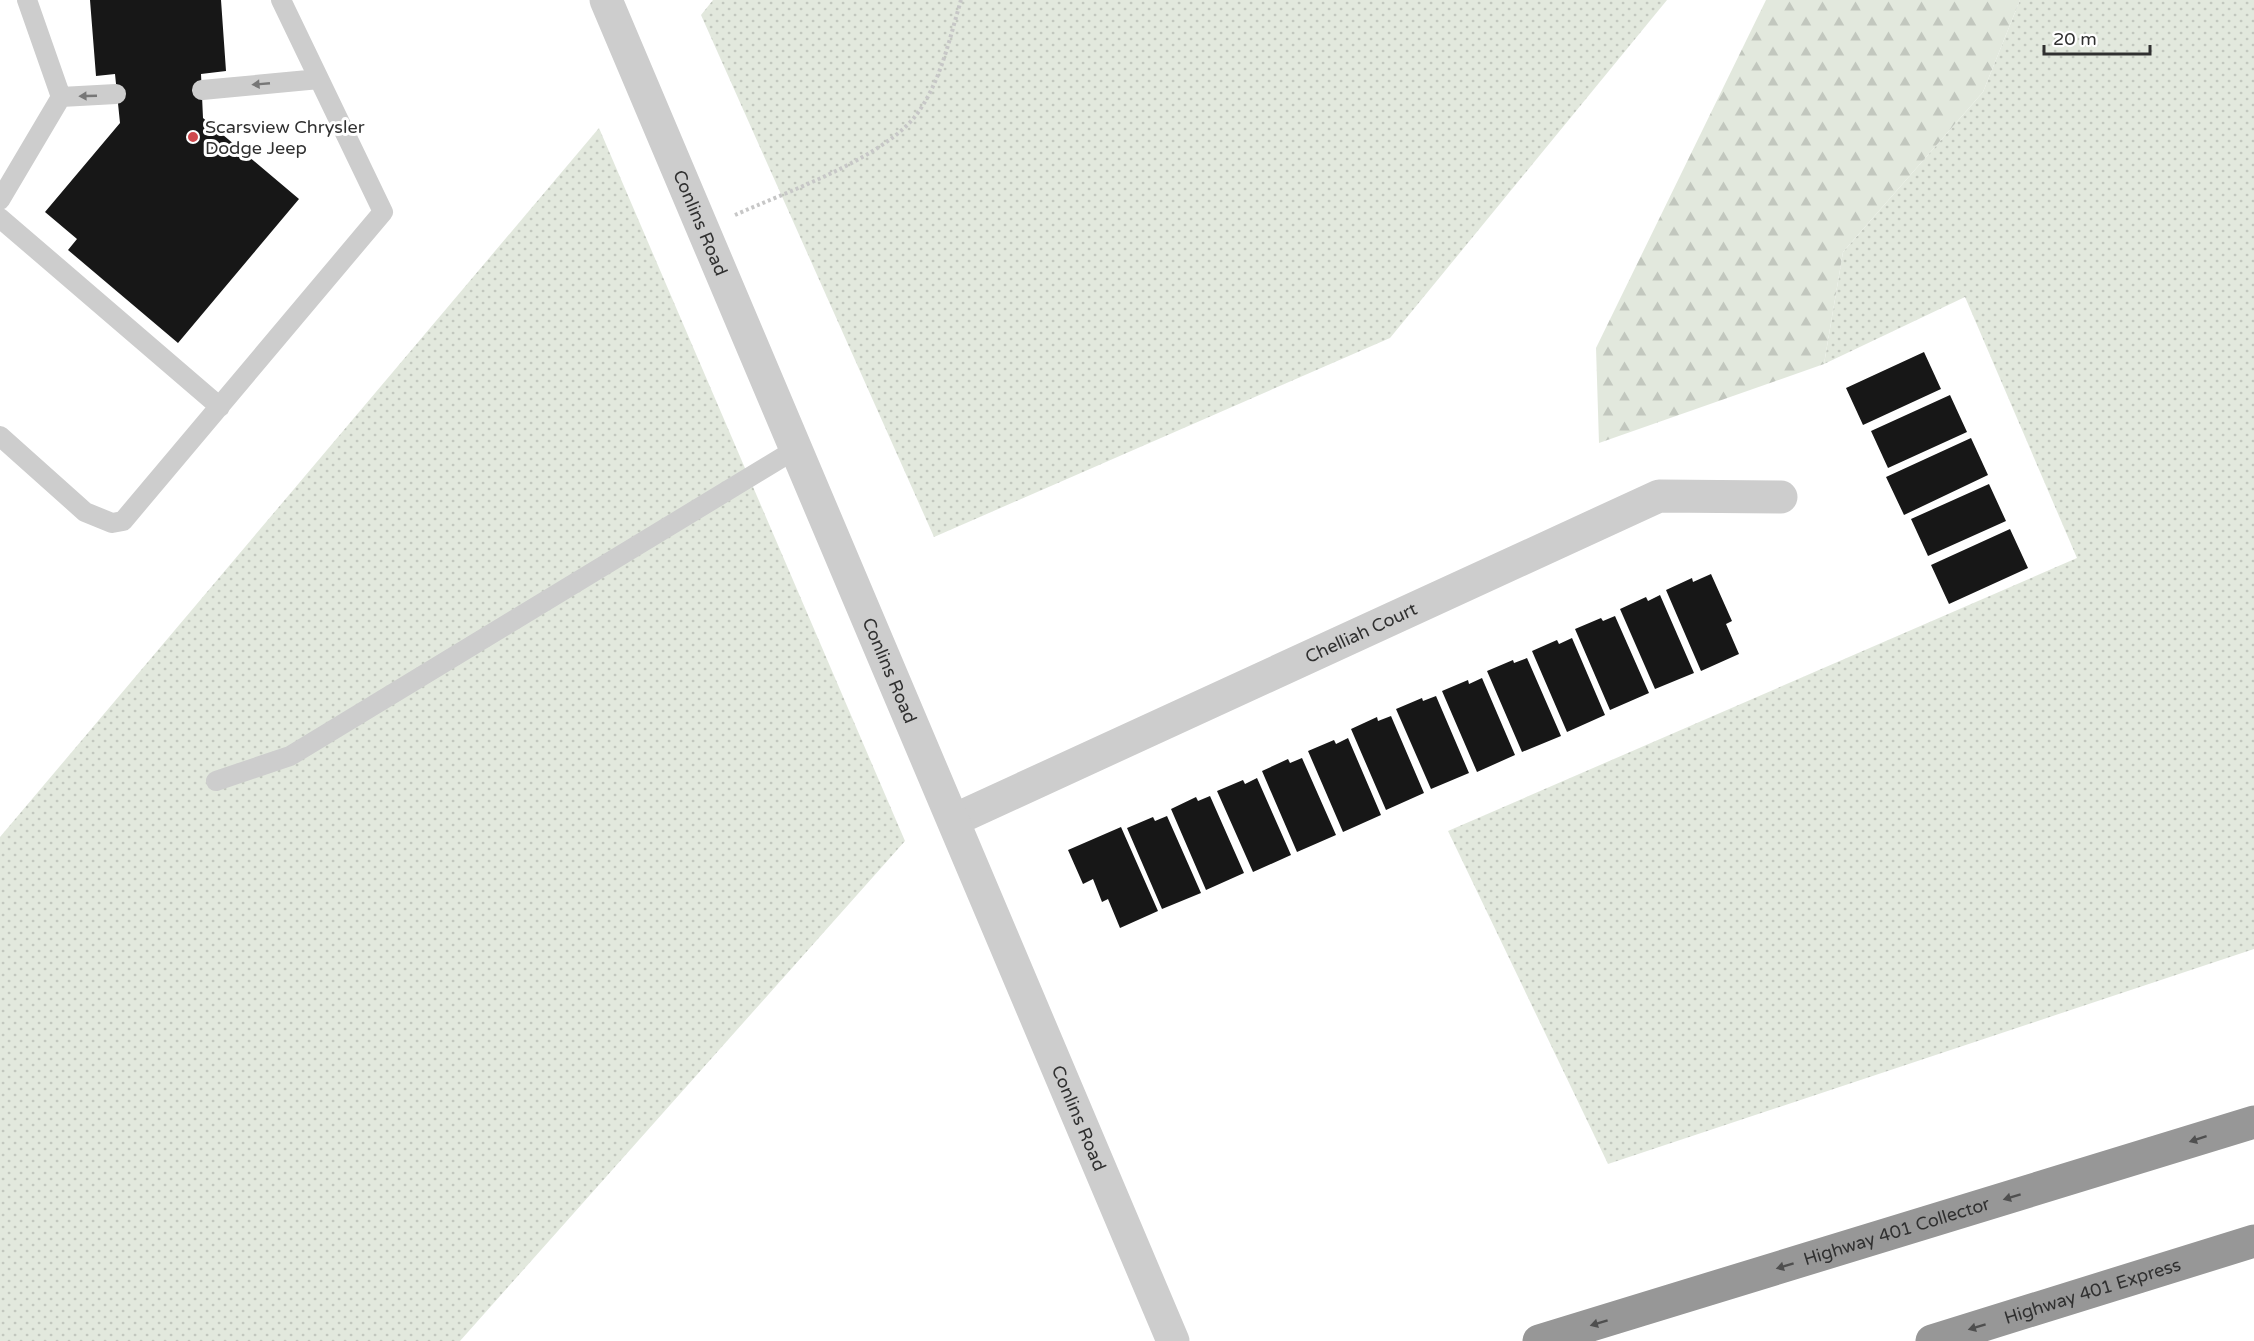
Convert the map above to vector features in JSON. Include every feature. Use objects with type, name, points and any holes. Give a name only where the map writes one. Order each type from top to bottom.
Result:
[{"type":"highway","name":"Highway 401 Collector","points":[[1539,1341],[2254,1122]]},
{"type":"highway","name":"Highway 401 Express","points":[[1932,1341],[2254,1241]]},
{"type":"street","name":"Conlins Road","points":[[606,0],[1173,1341]]},
{"type":"street","name":"Chelliah Court","points":[[954,820],[1659,496],[1781,497]]},
{"type":"lane","points":[[0,200],[61,97],[27,0]]},
{"type":"lane","points":[[0,436],[85,512],[112,523],[123,521],[383,212],[281,0]]},
{"type":"lane","points":[[202,90],[319,79]]},
{"type":"lane","points":[[61,97],[116,94]]},
{"type":"lane","points":[[0,218],[220,406]]},
{"type":"lane","points":[[216,781],[290,756],[796,449]]},
{"type":"path","points":[[704,229],[849,163],[885,142],[912,119],[932,89],[946,52],[961,0]]},
{"type":"green space","points":[[713,0],[1667,0],[1390,338],[934,537],[701,15]]},
{"type":"green space","points":[[1766,0],[2020,0],[1983,92],[1843,252],[1824,364],[1599,443],[1596,348]]},
{"type":"green space","points":[[2020,0],[2254,0],[2254,949],[1608,1164],[1448,831],[2077,558],[1965,297],[1824,364],[1843,252],[1983,92]]},
{"type":"green space","points":[[599,128],[905,841],[460,1341],[0,1341],[0,837]]},
{"type":"building","points":[[90,0],[221,0],[226,71],[201,74],[203,118],[299,199],[178,343],[68,250],[77,239],[45,212],[120,123],[115,74],[96,76]]},
{"type":"building","points":[[1924,352],[1941,389],[1863,425],[1846,388]]},
{"type":"building","points":[[1950,395],[1967,432],[1888,468],[1871,431]]},
{"type":"building","points":[[1971,438],[1988,475],[1904,515],[1886,477]]},
{"type":"building","points":[[1989,484],[2006,521],[1928,556],[1911,519]]},
{"type":"building","points":[[2010,529],[2028,568],[1949,604],[1931,565]]},
{"type":"building","points":[[1711,574],[1732,621],[1726,624],[1739,654],[1701,671],[1666,590],[1692,578],[1693,582]]},
{"type":"building","points":[[1660,595],[1694,673],[1655,689],[1620,609],[1646,597],[1648,601]]},
{"type":"building","points":[[1615,616],[1649,693],[1610,710],[1575,629],[1601,618],[1603,621]]},
{"type":"building","points":[[1572,638],[1605,715],[1567,732],[1532,651],[1557,640],[1559,644]]},
{"type":"building","points":[[1527,658],[1561,736],[1522,752],[1487,671],[1513,660],[1514,663]]},
{"type":"building","points":[[1482,678],[1515,755],[1477,772],[1442,691],[1468,680],[1469,684]]},
{"type":"building","points":[[1436,696],[1469,773],[1431,789],[1396,709],[1422,698],[1423,701]]},
{"type":"building","points":[[1391,716],[1424,793],[1386,810],[1351,729],[1377,717],[1378,721]]},
{"type":"building","points":[[1348,738],[1381,815],[1343,832],[1308,751],[1334,740],[1336,744]]},
{"type":"building","points":[[1302,758],[1336,835],[1297,852],[1262,771],[1288,759],[1290,763]]},
{"type":"building","points":[[1257,778],[1291,855],[1253,872],[1217,791],[1243,780],[1245,784]]},
{"type":"building","points":[[1210,796],[1244,873],[1206,890],[1171,809],[1196,797],[1198,801]]},
{"type":"building","points":[[1167,816],[1201,893],[1162,909],[1127,828],[1153,817],[1155,821]]},
{"type":"building","points":[[1121,827],[1158,911],[1120,928],[1108,899],[1102,902],[1093,879],[1083,884],[1068,850]]},
{"type":"place","name":"Scarsview Chrysler Dodge Jeep","points":[[193,137]]}]
